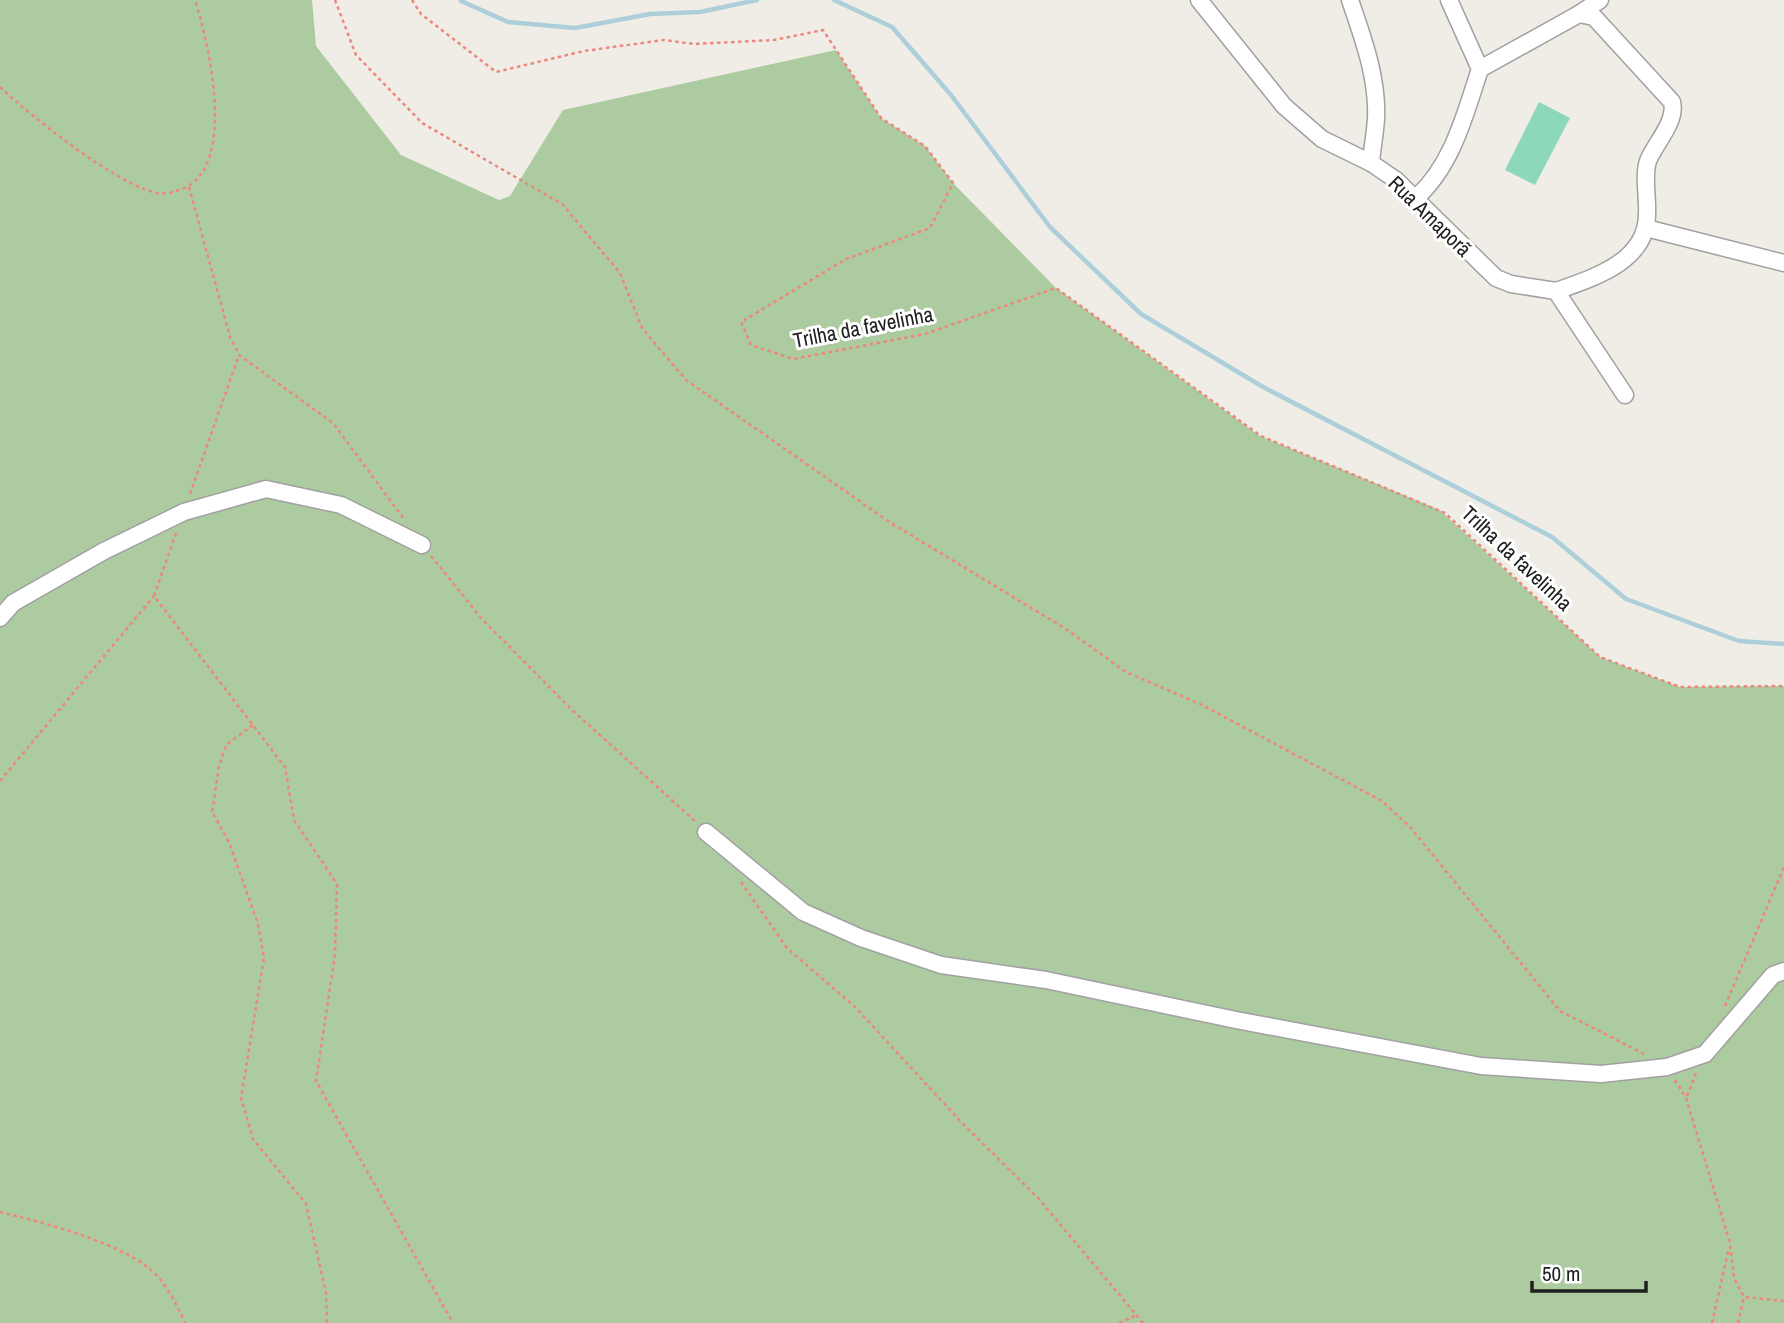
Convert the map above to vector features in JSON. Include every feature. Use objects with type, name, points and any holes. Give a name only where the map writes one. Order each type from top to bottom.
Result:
[{"type":"street","name":"Rua Amaporã","points":[[1199,0],[1284,106],[1322,139],[1371,163],[1417,197],[1461,247],[1496,278],[1511,284],[1556,291]]},
{"type":"street","points":[[1350,0],[1368,55],[1374,86],[1376,119],[1371,163]]},
{"type":"street","points":[[1449,0],[1480,69]]},
{"type":"street","points":[[1417,197],[1438,175],[1449,153],[1480,69],[1600,0]]},
{"type":"street","points":[[1579,13],[1594,17],[1672,102],[1673,113],[1648,161],[1646,228],[1626,255],[1607,273],[1556,291],[1625,395]]},
{"type":"street","points":[[1646,228],[1784,263]]},
{"type":"street","points":[[0,618],[13,603],[184,512],[266,489],[341,505],[422,545]]},
{"type":"street","points":[[706,832],[803,912],[861,937],[941,965],[1046,981],[1481,1066],[1601,1074],[1667,1067],[1705,1054],[1773,975],[1784,971]]},
{"type":"path","points":[[0,87],[22,108],[122,179],[155,193],[168,194],[189,187],[204,174],[212,158],[215,123],[206,34],[195,0]]},
{"type":"path","points":[[335,0],[356,55],[422,123],[562,204],[620,273],[642,328],[687,380],[891,523],[1066,629],[1126,672],[1200,704],[1381,801],[1410,827],[1560,1011],[1620,1044],[1664,1062],[1686,1098],[1730,1243],[1734,1278],[1744,1297],[1738,1323]]},
{"type":"path","name":"Trilha da favelinha","points":[[412,0],[421,14],[496,72],[584,51],[664,40],[694,44],[760,40],[823,30],[881,118],[925,146],[953,183],[930,228],[846,259],[741,322],[751,345],[793,359],[806,357],[925,334],[1056,288],[1261,436],[1446,513],[1600,657],[1680,687],[1784,686]]},
{"type":"path","points":[[0,781],[154,596],[239,355]]},
{"type":"path","points":[[154,596],[285,767],[294,820],[337,884],[335,954],[316,1081],[453,1323]]},
{"type":"path","points":[[253,725],[226,745],[219,766],[212,812],[229,842],[258,924],[264,958],[241,1098],[253,1139],[306,1204],[326,1293],[327,1323]]},
{"type":"path","points":[[1721,1017],[1784,867]]},
{"type":"path","points":[[735,874],[787,948],[855,1007],[964,1125],[1038,1198],[1143,1323]]},
{"type":"path","points":[[1686,1098],[1705,1054]]},
{"type":"path","points":[[0,1212],[54,1225],[125,1255],[156,1275],[185,1323]]},
{"type":"path","points":[[1712,1323],[1730,1243]]},
{"type":"path","points":[[1744,1297],[1784,1301]]},
{"type":"path","points":[[1119,1323],[1137,1315]]},
{"type":"green space","points":[[0,0],[312,0],[316,46],[401,155],[499,200],[510,196],[563,110],[836,50],[881,118],[925,146],[953,183],[1056,288],[1260,436],[1440,510],[1600,657],[1680,687],[1784,686],[1784,1323],[0,1323]]},
{"type":"green space","points":[[1539,102],[1570,118],[1535,185],[1505,170]]},
{"type":"waterway","points":[[461,1],[508,22],[575,28],[650,14],[700,12],[757,0]]},
{"type":"waterway","points":[[834,0],[892,27],[951,95],[1050,227],[1141,314],[1263,387],[1552,537],[1626,599],[1739,641],[1784,644]]}]
